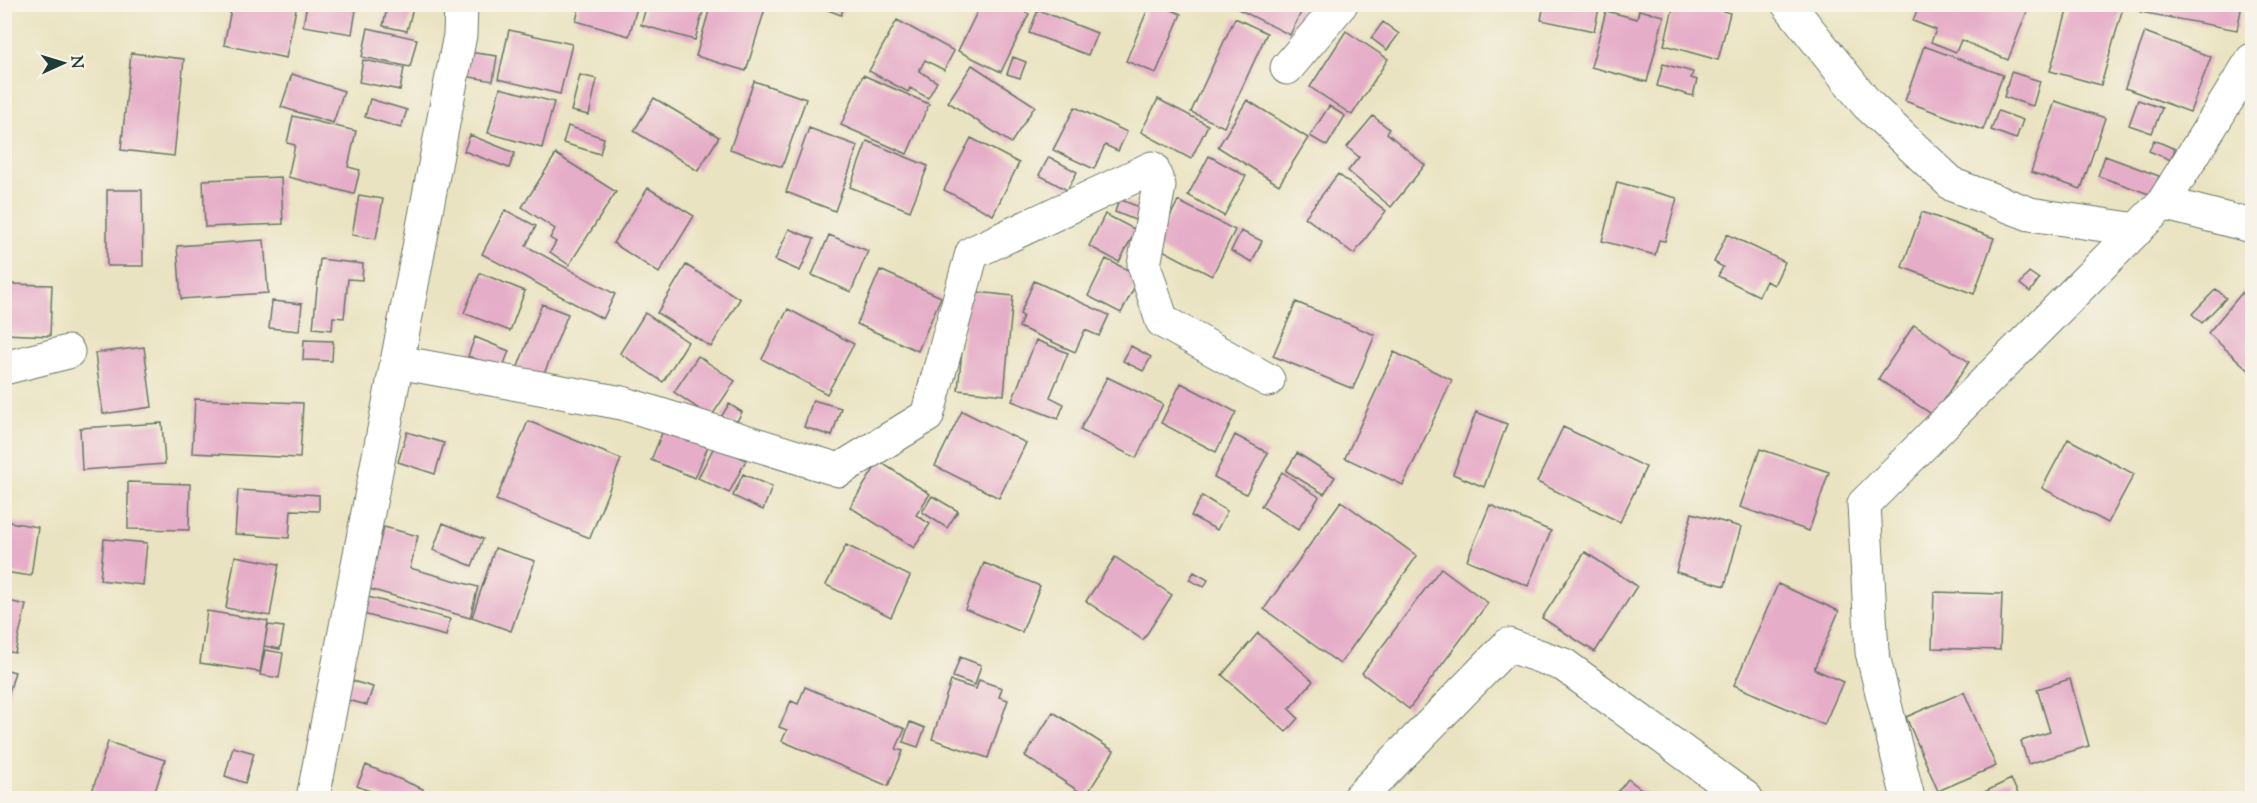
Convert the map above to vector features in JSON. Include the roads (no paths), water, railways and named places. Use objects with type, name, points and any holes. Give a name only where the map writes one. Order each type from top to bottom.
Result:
[{"type":"street","points":[[313,798],[398,362],[461,20],[441,4]]},
{"type":"street","points":[[1287,68],[1341,4]]},
{"type":"street","points":[[1788,4],[1867,104],[1953,185],[2030,213],[2137,230]]},
{"type":"street","points":[[1908,798],[1872,652],[1864,504],[2163,203],[2253,60]]},
{"type":"street","points":[[398,362],[622,403],[839,470],[927,416],[972,253],[1152,168],[1160,186],[1144,265],[1162,321],[1268,380]]},
{"type":"street","points":[[2163,203],[2253,226]]},
{"type":"street","points":[[4,368],[68,352]]},
{"type":"street","points":[[1359,798],[1508,645],[1564,665],[1746,798]]}]
